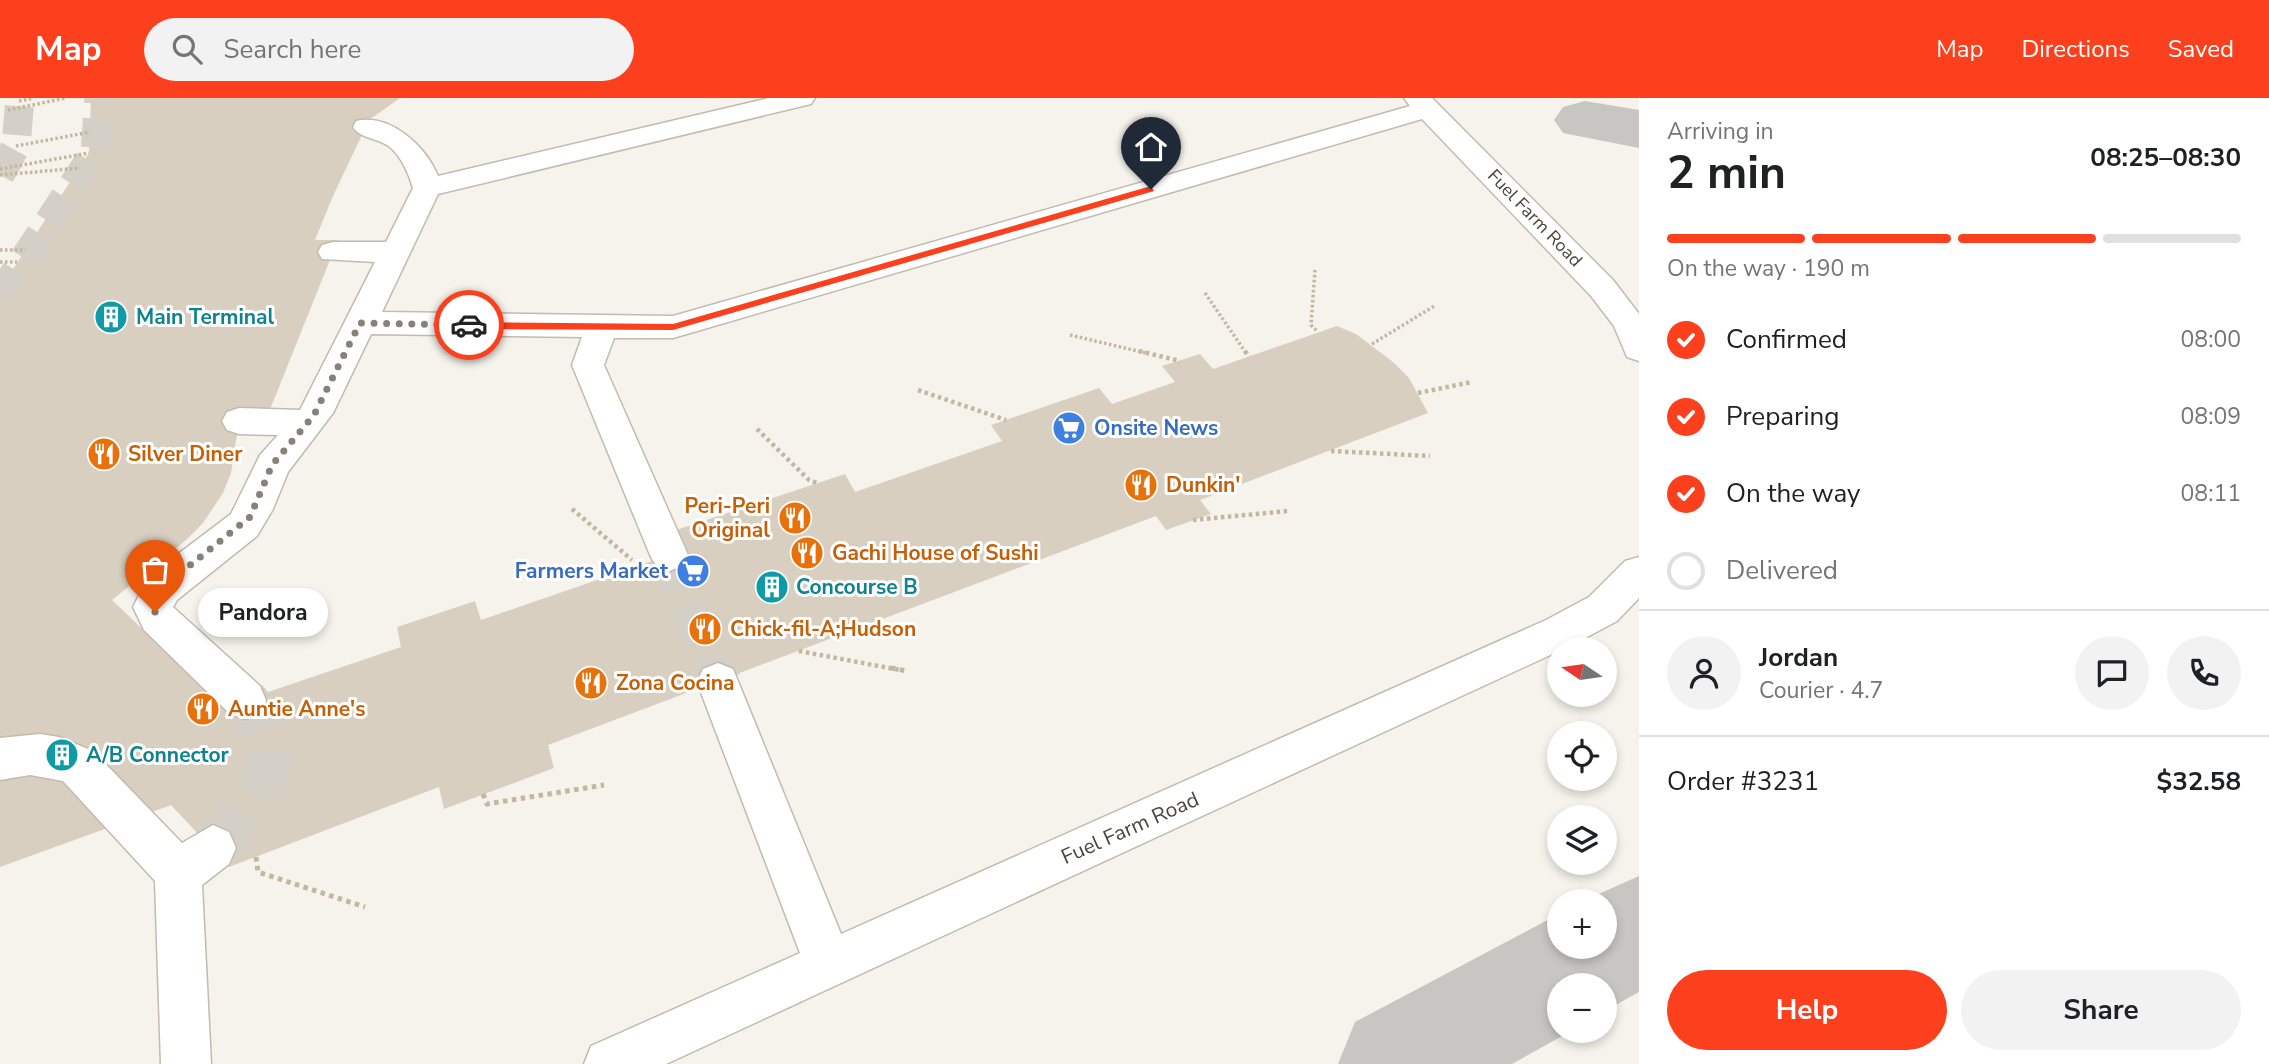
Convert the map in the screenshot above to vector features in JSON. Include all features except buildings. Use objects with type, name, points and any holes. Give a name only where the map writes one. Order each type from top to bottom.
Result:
[{"type":"lane","points":[[427,188],[803,98]]},
{"type":"lane","points":[[360,323],[660,329],[1422,104]]},
{"type":"lane","name":"Fuel Farm Road","points":[[1422,104],[1602,288],[1628,322],[1639,349]]},
{"type":"lane","points":[[245,700],[158,618],[153,607],[154,601],[172,579],[244,525],[255,509],[272,465],[309,423],[427,188],[424,173],[403,145],[379,131]]},
{"type":"lane","points":[[333,252],[395,252]]},
{"type":"lane","points":[[601,328],[588,365],[654,561]]},
{"type":"lane","points":[[239,421],[309,423]]},
{"type":"lane","name":"Fuel Farm Road","points":[[609,1064],[1587,619],[1623,592],[1639,573]]},
{"type":"lane","points":[[718,682],[829,965]]},
{"type":"lane","points":[[0,759],[39,754],[78,766],[177,875],[186,1064]]},
{"type":"lane","points":[[177,875],[235,852]]},
{"type":"path","points":[[19,101],[34,98]]},
{"type":"path","points":[[8,110],[66,98]]},
{"type":"path","points":[[16,146],[90,132]]},
{"type":"path","points":[[0,169],[89,153]]},
{"type":"path","points":[[0,175],[80,168]]},
{"type":"path","points":[[0,250],[26,250]]},
{"type":"path","points":[[0,262],[18,262]]},
{"type":"path","points":[[1315,270],[1311,325],[1318,332]]},
{"type":"path","points":[[1205,293],[1249,357]]},
{"type":"path","points":[[1372,344],[1436,305]]},
{"type":"path","points":[[1070,335],[1180,360]]},
{"type":"path","points":[[1418,393],[1472,382]]},
{"type":"path","points":[[918,390],[1006,420]]},
{"type":"path","points":[[757,429],[809,480],[817,483]]},
{"type":"path","points":[[1331,451],[1430,456]]},
{"type":"path","points":[[572,509],[654,561]]},
{"type":"path","points":[[1193,520],[1287,511]]},
{"type":"path","points":[[799,651],[907,671]]},
{"type":"path","points":[[484,794],[486,804],[604,785]]},
{"type":"path","points":[[235,852],[258,872],[365,907]]},
{"type":"taxiway","points":[[1585,120],[1639,129]]},
{"type":"taxiway","points":[[1397,1064],[1639,931]]},
{"type":"tunnel","points":[[0,175],[16,146],[20,98]]},
{"type":"tunnel","points":[[0,295],[95,152],[99,98]]},
{"type":"tunnel","points":[[669,555],[713,670]]},
{"type":"tunnel","points":[[713,668],[718,682]]},
{"type":"tunnel","points":[[213,848],[244,814],[264,779],[268,760],[267,741],[259,721],[245,700]]},
{"type":"way so far","points":[[155,612],[154,601],[163,587],[238,530],[250,517],[272,465],[314,415],[360,323],[469,325]]},
{"type":"place","name":"Main Terminal","points":[[111,317]]},
{"type":"place","name":"Onsite News","points":[[1069,428]]},
{"type":"place","name":"Silver Diner","points":[[104,454]]},
{"type":"place","name":"Dunkin'","points":[[1141,485]]},
{"type":"place","name":"Peri-Peri Original","points":[[795,518]]},
{"type":"place","name":"Gachi House of Sushi","points":[[807,553]]},
{"type":"place","name":"Farmers Market","points":[[693,571]]},
{"type":"place","name":"Concourse B","points":[[772,587]]},
{"type":"place","name":"Pandora","points":[[155,612]]},
{"type":"place","name":"Chick-fil-A;Hudson","points":[[705,629]]},
{"type":"place","name":"Zona Cocina","points":[[591,683]]},
{"type":"place","name":"Auntie Anne's","points":[[203,709]]},
{"type":"place","name":"A/B Connector","points":[[62,755]]},
{"type":"route","points":[[469,325],[648,329],[673,327],[1151,189]]}]
